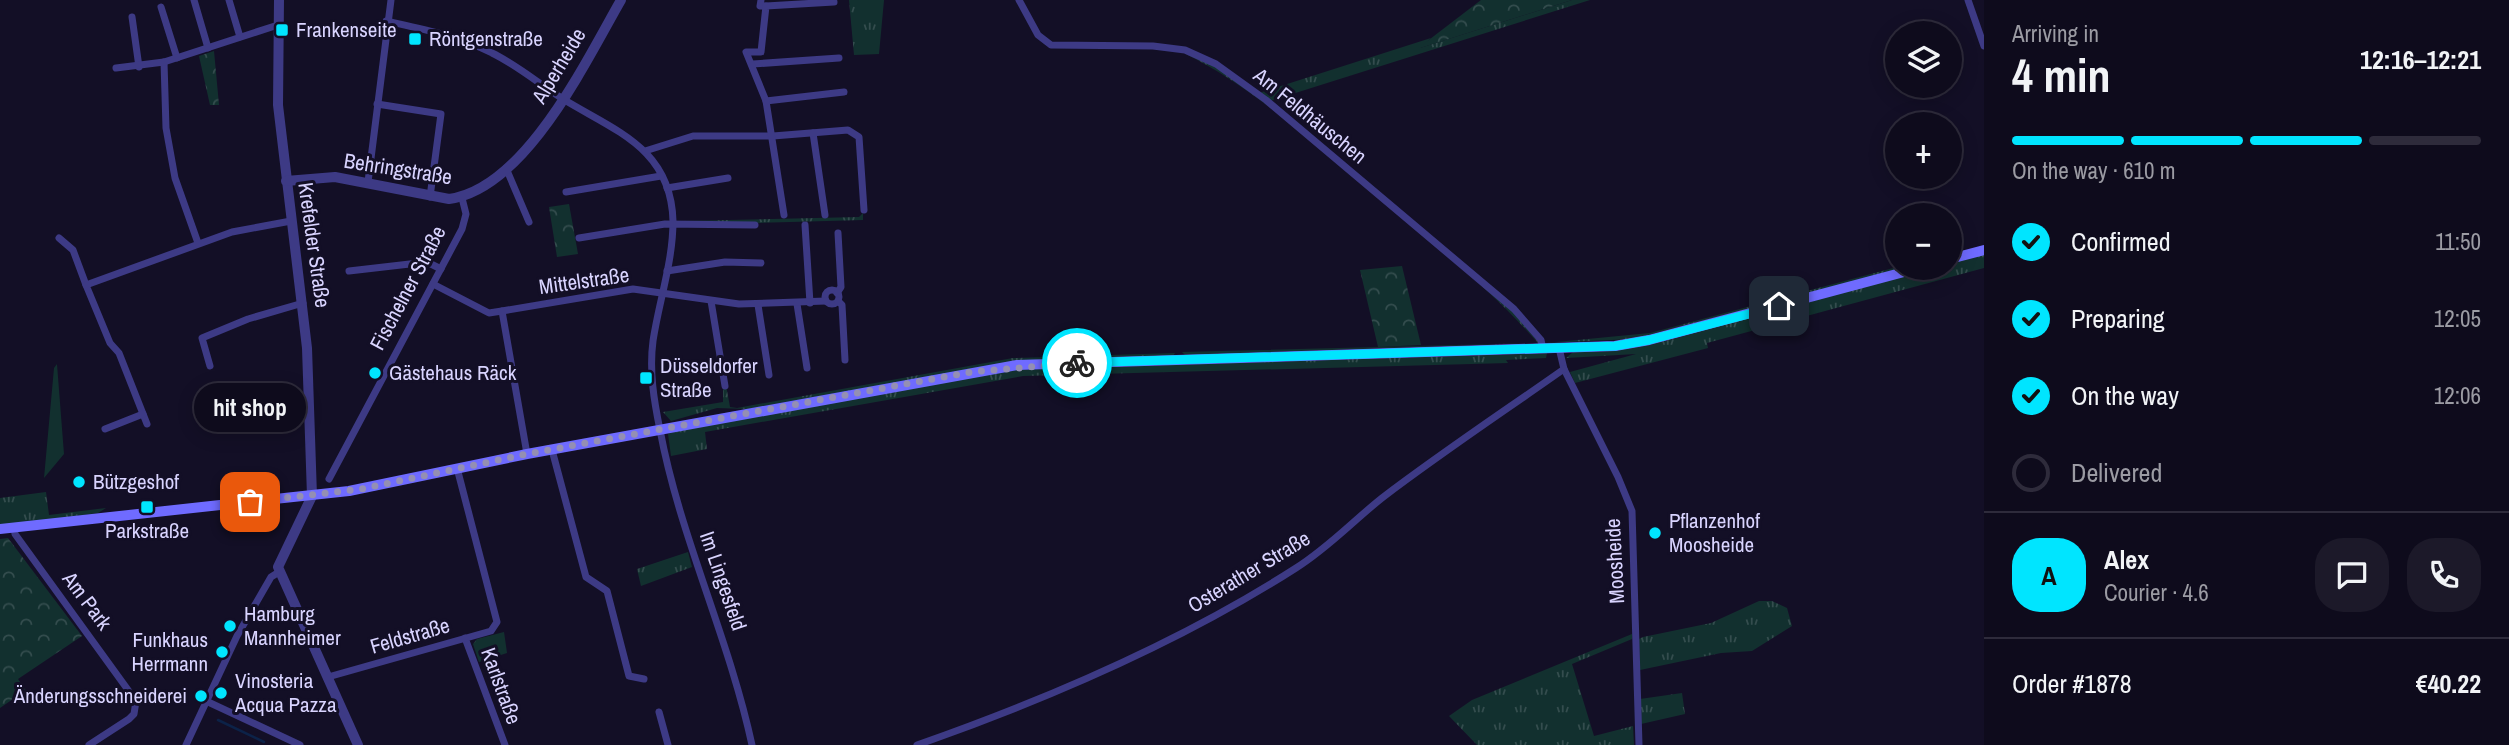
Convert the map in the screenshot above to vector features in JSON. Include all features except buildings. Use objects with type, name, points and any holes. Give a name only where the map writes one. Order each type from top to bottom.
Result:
[{"type":"main road","points":[[1962,256],[1979,251]]},
{"type":"main road","points":[[0,529],[361,489],[527,454],[1017,365],[1543,349],[1649,340],[1885,277]]},
{"type":"street","points":[[194,0],[208,48]]},
{"type":"street","points":[[229,0],[240,37]]},
{"type":"street","name":"Krefelder Straße","points":[[279,0],[278,105],[303,303],[312,496]]},
{"type":"street","points":[[368,182],[386,21],[391,0]]},
{"type":"street","name":"Alperheide","points":[[506,168],[525,149],[564,99],[621,0]]},
{"type":"street","name":"Am Feldhäuschen","points":[[1019,0],[1038,35],[1051,45],[1153,46],[1185,50],[1216,64],[1266,100],[1514,309],[1541,340],[1543,349]]},
{"type":"street","points":[[1968,0],[1984,46]]},
{"type":"street","points":[[784,215],[766,101],[746,52],[761,52],[763,3],[834,2]]},
{"type":"street","points":[[161,8],[177,58]]},
{"type":"street","points":[[132,17],[139,67]]},
{"type":"street","name":"Im Lingesfeld","points":[[386,21],[481,48],[619,129],[645,151],[661,176],[667,188],[673,225],[653,343],[651,374],[659,430],[696,561],[731,660],[752,745]]},
{"type":"street","points":[[116,68],[164,62],[278,25]]},
{"type":"street","points":[[753,64],[839,58]]},
{"type":"street","points":[[164,62],[166,128],[175,178],[198,243]]},
{"type":"street","points":[[766,101],[844,92]]},
{"type":"street","points":[[377,104],[441,114],[430,197]]},
{"type":"street","points":[[645,151],[693,136],[773,136],[848,130],[859,137],[864,210]]},
{"type":"street","points":[[813,133],[825,215]]},
{"type":"street","points":[[462,198],[488,185],[506,168],[528,222]]},
{"type":"street","points":[[566,192],[661,176]]},
{"type":"street","name":"Behringstraße","points":[[286,181],[335,177],[430,197],[462,198]]},
{"type":"street","points":[[667,188],[728,178]]},
{"type":"street","name":"Fischelner Straße","points":[[328,479],[462,229],[466,214],[462,198]]},
{"type":"street","points":[[86,285],[198,243],[260,225],[291,221]]},
{"type":"street","points":[[579,238],[666,223],[755,225]]},
{"type":"street","points":[[805,225],[810,303]]},
{"type":"street","points":[[838,233],[841,287],[837,297],[842,305],[845,360]]},
{"type":"street","points":[[59,238],[73,250],[110,343],[120,353],[147,424]]},
{"type":"street","points":[[349,271],[427,262],[441,269]]},
{"type":"street","points":[[667,271],[725,262],[761,263]]},
{"type":"street","name":"Mittelstraße","points":[[433,284],[489,313],[633,289],[758,305],[826,301],[829,291],[837,297]]},
{"type":"street","points":[[712,301],[725,386]]},
{"type":"street","points":[[209,366],[202,338],[248,319],[303,303]]},
{"type":"street","points":[[797,304],[807,368]]},
{"type":"street","points":[[758,305],[769,375]]},
{"type":"street","points":[[502,311],[527,454]]},
{"type":"street","name":"Moosheide","points":[[1559,348],[1564,369],[1632,511],[1639,745]]},
{"type":"street","name":"Osterather Straße","points":[[917,745],[1053,693],[1179,634],[1265,586],[1318,553],[1384,496],[1564,369]]},
{"type":"street","points":[[105,429],[143,414]]},
{"type":"street","points":[[552,450],[586,577],[607,591],[629,676],[644,679]]},
{"type":"street","name":"Feldstraße","points":[[328,677],[491,631],[497,622],[457,468]]},
{"type":"street","points":[[312,496],[307,512],[279,561],[279,572],[358,745]]},
{"type":"street","name":"Am Park","points":[[14,528],[15,534],[134,694],[134,714],[89,745]]},
{"type":"street","points":[[186,745],[260,594],[271,577],[279,572]]},
{"type":"street","name":"Karlstraße","points":[[465,638],[505,745]]},
{"type":"street","points":[[206,701],[300,745]]},
{"type":"street","points":[[659,712],[668,745]]},
{"type":"green space","points":[[849,0],[884,0],[879,54],[854,55]]},
{"type":"green space","points":[[1481,0],[1572,0],[1417,49]]},
{"type":"green space","points":[[1572,0],[1590,0],[1270,101],[1259,93],[1431,38],[1420,48]]},
{"type":"green space","points":[[214,51],[219,105],[210,105],[199,56]]},
{"type":"green space","points":[[1184,53],[1215,66],[1293,126],[1236,83]]},
{"type":"green space","points":[[1293,126],[1331,157],[1369,190]]},
{"type":"green space","points":[[569,204],[578,254],[557,257],[549,207]]},
{"type":"green space","points":[[863,213],[863,220],[757,223],[682,221],[859,217]]},
{"type":"green space","points":[[1984,254],[1984,268],[1962,274],[1962,260]]},
{"type":"green space","points":[[1402,266],[1421,345],[1378,347],[1360,270]]},
{"type":"green space","points":[[1885,270],[1885,273],[1633,339],[1546,343],[1650,333]]},
{"type":"green space","points":[[1471,276],[1512,311],[1539,343],[1185,355],[1182,352],[1538,343]]},
{"type":"green space","points":[[1890,280],[1940,280],[1707,343],[1708,348],[1575,383],[1570,372],[1636,354],[1566,358],[1573,352],[1665,341]]},
{"type":"green space","points":[[1175,353],[1173,356],[1014,362],[747,409],[717,408],[671,421],[663,412],[723,402],[723,386],[726,385],[730,407],[737,408],[1013,358]]},
{"type":"green space","points":[[1547,353],[1546,358],[1506,360],[1508,363],[1023,376],[705,432],[707,449],[671,456],[668,434],[1009,370]]},
{"type":"green space","points":[[57,364],[64,454],[44,478],[54,368]]},
{"type":"green space","points":[[46,492],[49,515],[106,508],[98,513],[0,526],[0,498]]},
{"type":"green space","points":[[8,538],[82,636],[18,679],[26,690],[0,708],[0,539]]},
{"type":"green space","points":[[688,552],[692,567],[641,586],[637,569]]},
{"type":"green space","points":[[1759,601],[1772,601],[1787,608],[1792,626],[1752,651],[1721,653],[1640,670],[1639,639],[1711,623]]},
{"type":"green space","points":[[504,632],[507,653],[479,662],[473,644],[477,639]]},
{"type":"green space","points":[[1632,634],[1632,639],[1572,664],[1594,736],[1633,726],[1634,745],[1477,745],[1449,716],[1472,700]]},
{"type":"green space","points":[[1682,693],[1685,714],[1641,724],[1640,699]]},
{"type":"waterway","points":[[218,720],[264,742]]},
{"type":"way so far","points":[[250,502],[361,489],[527,454],[971,372],[1017,365],[1077,363]]},
{"type":"place","name":"Frankenseite","points":[[282,30]]},
{"type":"place","name":"Röntgenstraße","points":[[415,39]]},
{"type":"place","name":"Gästehaus Räck","points":[[375,373]]},
{"type":"place","name":"Düsseldorfer Straße","points":[[646,378]]},
{"type":"place","name":"Bützgeshof","points":[[79,482]]},
{"type":"place","name":"hit shop","points":[[250,502]]},
{"type":"place","name":"Parkstraße","points":[[147,507]]},
{"type":"place","name":"Pflanzenhof Moosheide","points":[[1655,533]]},
{"type":"place","name":"Hamburg Mannheimer","points":[[230,626]]},
{"type":"place","name":"Funkhaus Herrmann","points":[[222,652]]},
{"type":"place","name":"Vinosteria Acqua Pazza","points":[[221,693]]},
{"type":"place","name":"Änderungsschneiderei","points":[[201,696]]},
{"type":"route","points":[[1077,363],[1615,346],[1649,340],[1779,306]]}]
